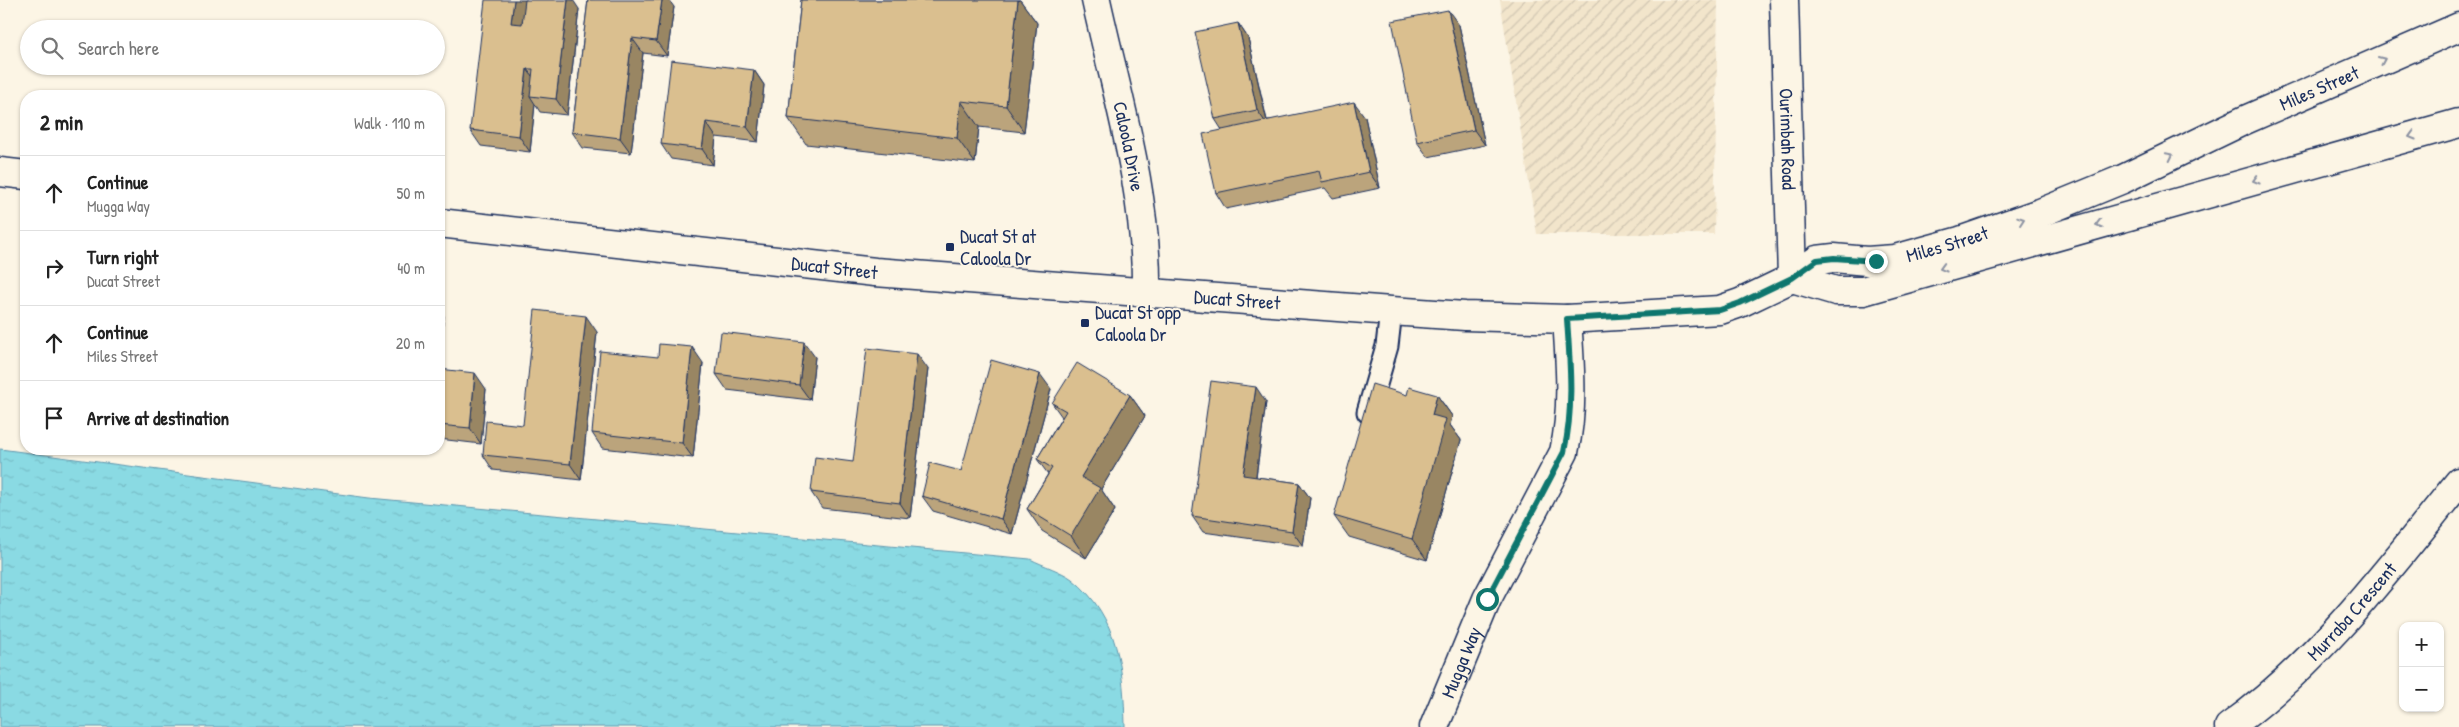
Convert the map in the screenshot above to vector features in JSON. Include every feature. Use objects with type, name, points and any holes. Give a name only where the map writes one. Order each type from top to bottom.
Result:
[{"type":"street","name":"Caloola Drive","points":[[1096,0],[1141,208],[1147,258],[1146,294]]},
{"type":"street","name":"Ourimbah Road","points":[[1784,0],[1792,278]]},
{"type":"street","name":"Miles Street","points":[[1792,278],[1811,263],[1823,259],[1867,261],[1895,259],[1960,241],[2040,213],[2124,178],[2281,104],[2459,27]]},
{"type":"street","name":"Miles Street","points":[[1792,278],[1836,291],[1863,291],[2459,123]]},
{"type":"street","points":[[0,172],[20,175]]},
{"type":"street","name":"Ducat Street","points":[[445,224],[875,272],[1146,294],[1465,316],[1567,319],[1720,310],[1740,303],[1792,278]]},
{"type":"street","name":"Mugga Way","points":[[1434,727],[1487,599],[1564,452],[1570,426],[1571,402],[1567,319]]},
{"type":"street","name":"Murraba Crescent","points":[[2229,727],[2248,713],[2341,626],[2459,482]]},
{"type":"lane","points":[[1363,429],[1387,346],[1390,311]]},
{"type":"shaded area","points":[[1500,0],[1718,0],[1714,234],[1537,234]]},
{"type":"water","points":[[0,449],[20,452],[20,455],[45,455],[369,498],[1030,559],[1068,576],[1088,594],[1100,610],[1116,647],[1123,686],[1125,727],[0,727]]},
{"type":"building","points":[[485,0],[514,0],[511,23],[522,24],[525,0],[568,0],[556,99],[530,96],[533,69],[527,69],[519,136],[470,130]]},
{"type":"building","points":[[588,0],[662,0],[656,41],[632,38],[620,138],[572,132]]},
{"type":"building","points":[[801,0],[1018,0],[1006,106],[961,101],[957,138],[788,118]]},
{"type":"building","points":[[1448,10],[1474,130],[1417,142],[1392,21]]},
{"type":"building","points":[[1238,23],[1257,110],[1215,119],[1195,32]]},
{"type":"building","points":[[671,60],[754,70],[747,127],[706,122],[702,149],[661,144]]},
{"type":"building","points":[[1354,102],[1369,172],[1322,182],[1319,171],[1216,193],[1203,134]]},
{"type":"building","points":[[535,310],[586,316],[570,464],[483,455],[486,421],[523,425]]},
{"type":"building","points":[[721,332],[804,342],[799,385],[716,374]]},
{"type":"building","points":[[659,344],[692,347],[682,443],[592,433],[600,351],[658,357]]},
{"type":"building","points":[[867,348],[917,354],[900,503],[811,492],[815,457],[853,462]]},
{"type":"building","points":[[991,360],[1040,374],[1001,519],[922,496],[930,463],[961,471]]},
{"type":"building","points":[[1077,363],[1130,395],[1081,477],[1100,488],[1071,536],[1027,509],[1052,468],[1037,459],[1066,411],[1052,403]]},
{"type":"building","points":[[445,370],[475,373],[470,428],[445,426]]},
{"type":"building","points":[[1211,381],[1256,387],[1243,475],[1299,483],[1292,531],[1192,516]]},
{"type":"building","points":[[1372,384],[1407,395],[1409,387],[1437,395],[1432,415],[1446,419],[1412,539],[1334,516]]},
{"type":"place","name":"Ducat St at Caloola Dr","points":[[950,247]]},
{"type":"place","name":"Ducat St opp Caloola Dr","points":[[1085,323]]},
{"type":"route","points":[[1487,599],[1564,452],[1570,426],[1571,402],[1567,319],[1720,310],[1740,303],[1792,278],[1817,260],[1844,258],[1876,261]]}]
